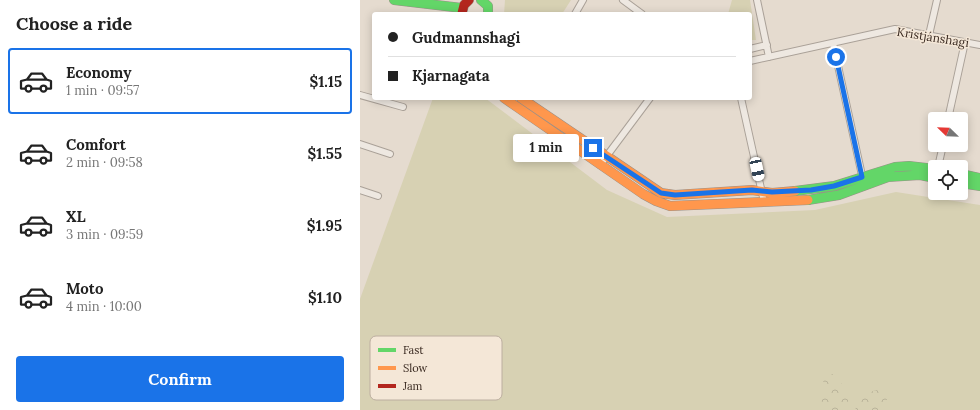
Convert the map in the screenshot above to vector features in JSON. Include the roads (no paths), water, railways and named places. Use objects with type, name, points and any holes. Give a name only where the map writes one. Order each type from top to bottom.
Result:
[{"type":"street","points":[[394,0],[462,11],[464,5],[469,0]]},
{"type":"street","points":[[481,0],[488,6],[488,12]]},
{"type":"street","points":[[576,12],[584,0]]},
{"type":"street","points":[[623,0],[639,12]]},
{"type":"street","points":[[757,0],[769,57]]},
{"type":"street","points":[[929,35],[936,0]]},
{"type":"street","name":"Kristjánshagi","points":[[752,61],[895,29],[980,45]]},
{"type":"street","points":[[950,112],[965,42]]},
{"type":"street","points":[[833,43],[863,181]]},
{"type":"street","points":[[752,49],[767,45]]},
{"type":"street","points":[[360,95],[372,98]]},
{"type":"street","points":[[378,100],[403,107]]},
{"type":"street","points":[[507,100],[642,194],[670,206],[812,200],[839,195],[863,181],[895,167],[909,166],[928,168]]},
{"type":"street","points":[[517,107],[520,100]]},
{"type":"street","points":[[524,100],[661,193],[675,195],[752,190],[772,192],[822,189],[902,175],[928,177]]},
{"type":"street","points":[[600,165],[649,100]]},
{"type":"street","points":[[741,100],[764,202]]},
{"type":"street","points":[[360,144],[390,154]]},
{"type":"street","points":[[968,175],[980,178]]},
{"type":"street","points":[[968,184],[980,186]]},
{"type":"street","points":[[360,190],[378,196]]}]
